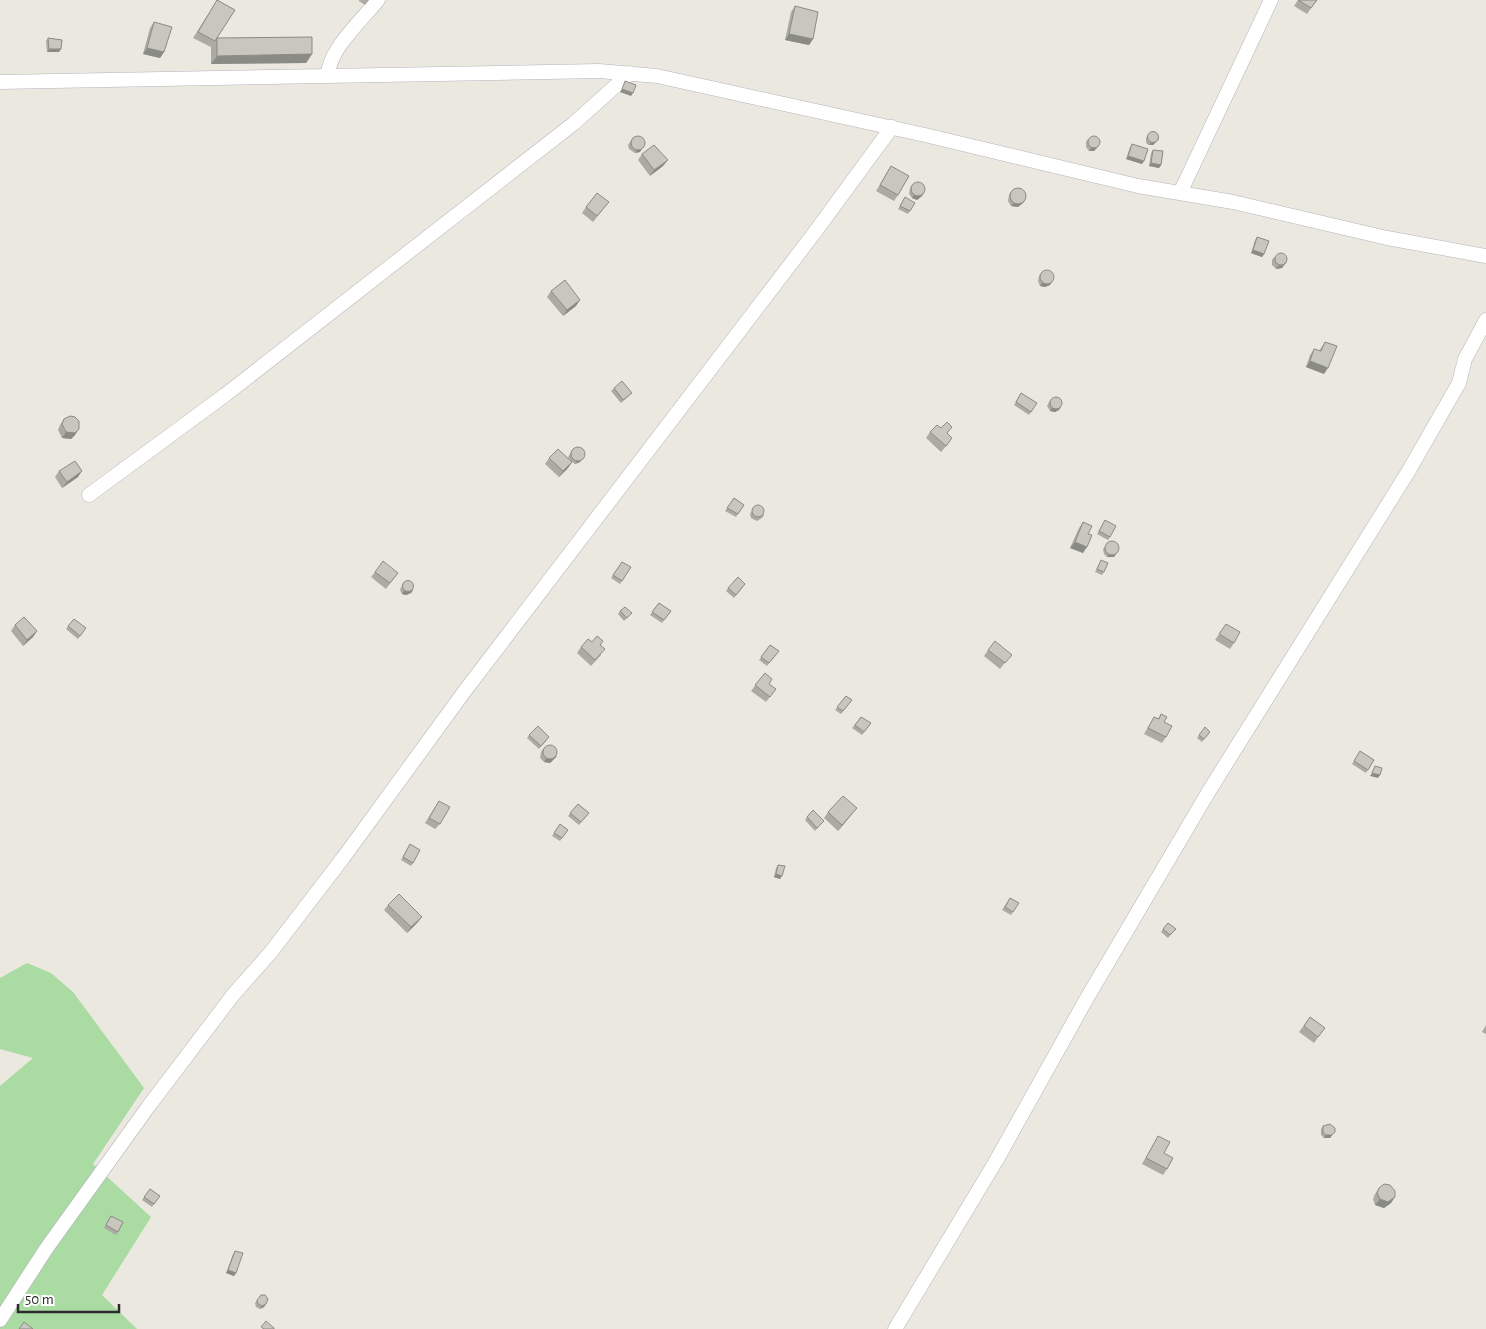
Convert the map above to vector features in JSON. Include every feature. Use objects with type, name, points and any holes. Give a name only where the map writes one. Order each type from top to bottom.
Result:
[{"type":"street","points":[[328,76],[329,66],[335,52],[378,0]]},
{"type":"street","points":[[1180,193],[1271,0]]},
{"type":"street","points":[[0,82],[599,72],[657,76],[892,128],[1138,186],[1232,202],[1387,238],[1486,256]]},
{"type":"street","points":[[89,495],[241,383],[573,124],[630,73]]},
{"type":"street","points":[[0,1320],[46,1249],[148,1107],[233,995],[271,952],[343,858],[464,692],[815,232],[892,128]]},
{"type":"street","points":[[895,1329],[996,1161],[1087,998],[1209,791],[1408,472],[1459,383],[1464,359],[1486,320]]},
{"type":"green space","points":[[27,963],[51,973],[73,992],[144,1088],[93,1164],[151,1217],[102,1295],[137,1329],[0,1329],[0,1086],[33,1058],[0,1049],[0,978]]},
{"type":"building","points":[[217,0],[235,10],[215,41],[198,32]]},
{"type":"building","points":[[1298,0],[1317,0],[1311,8]]},
{"type":"building","points":[[795,6],[818,12],[813,39],[789,34]]},
{"type":"building","points":[[154,22],[172,27],[164,52],[147,48]]},
{"type":"building","points":[[312,37],[312,54],[217,56],[217,38]]},
{"type":"building","points":[[48,38],[62,40],[61,49],[49,49]]},
{"type":"building","points":[[625,81],[636,85],[633,93],[622,89]]},
{"type":"building","points":[[1151,132],[1155,132],[1158,137],[1157,141],[1151,142],[1148,139],[1148,135]]},
{"type":"building","points":[[638,136],[643,138],[645,143],[643,148],[638,150],[633,148],[631,143],[633,138]]},
{"type":"building","points":[[1092,136],[1096,136],[1100,142],[1096,148],[1092,148],[1088,144],[1088,140]]},
{"type":"building","points":[[1132,144],[1148,149],[1144,161],[1128,156]]},
{"type":"building","points":[[654,145],[668,160],[654,170],[642,154]]},
{"type":"building","points":[[1153,150],[1163,151],[1161,165],[1151,163]]},
{"type":"building","points":[[891,166],[909,176],[898,195],[880,185]]},
{"type":"building","points":[[918,182],[923,184],[925,189],[923,194],[918,196],[913,194],[911,189],[913,184]]},
{"type":"building","points":[[1018,188],[1024,190],[1026,196],[1024,202],[1018,204],[1012,202],[1010,196],[1012,190]]},
{"type":"building","points":[[597,193],[609,202],[597,216],[586,207]]},
{"type":"building","points":[[905,197],[915,203],[910,211],[900,206]]},
{"type":"building","points":[[1257,237],[1269,241],[1264,254],[1253,250]]},
{"type":"building","points":[[1283,253],[1286,254],[1286,264],[1279,265],[1276,264],[1275,257],[1276,254]]},
{"type":"building","points":[[1047,270],[1052,272],[1054,277],[1052,282],[1047,284],[1042,282],[1040,277],[1042,272]]},
{"type":"building","points":[[565,280],[580,300],[567,310],[551,291]]},
{"type":"building","points":[[1325,342],[1337,346],[1328,368],[1310,361],[1314,349],[1321,351]]},
{"type":"building","points":[[622,381],[632,393],[623,400],[614,388]]},
{"type":"building","points":[[1021,393],[1037,403],[1031,412],[1016,402]]},
{"type":"building","points":[[1054,397],[1058,397],[1062,403],[1058,409],[1054,409],[1050,405],[1050,401]]},
{"type":"building","points":[[70,416],[75,417],[79,421],[79,429],[75,433],[66,432],[62,424],[64,419]]},
{"type":"building","points":[[947,422],[952,427],[947,433],[952,438],[946,446],[930,432],[937,425],[941,428]]},
{"type":"building","points":[[578,447],[583,449],[585,454],[583,459],[578,461],[573,459],[571,454],[573,449]]},
{"type":"building","points":[[558,449],[572,462],[563,471],[549,458]]},
{"type":"building","points":[[75,461],[82,471],[67,482],[59,471]]},
{"type":"building","points":[[734,498],[744,505],[738,514],[727,508]]},
{"type":"building","points":[[756,505],[760,505],[764,511],[760,517],[756,517],[752,513],[752,509]]},
{"type":"building","points":[[1105,520],[1116,526],[1110,537],[1099,531]]},
{"type":"building","points":[[1083,522],[1092,526],[1088,534],[1092,535],[1087,547],[1075,542]]},
{"type":"building","points":[[1112,541],[1117,543],[1119,548],[1117,553],[1112,555],[1107,553],[1105,548],[1107,543]]},
{"type":"building","points":[[1101,560],[1108,563],[1104,572],[1097,569]]},
{"type":"building","points":[[383,561],[398,573],[390,583],[375,572]]},
{"type":"building","points":[[622,562],[631,567],[622,581],[613,575]]},
{"type":"building","points":[[738,577],[745,584],[736,595],[728,588]]},
{"type":"building","points":[[408,580],[414,586],[408,592],[402,586]]},
{"type":"building","points":[[659,603],[671,611],[664,620],[652,612]]},
{"type":"building","points":[[625,607],[632,613],[627,618],[620,611]]},
{"type":"building","points":[[24,617],[37,631],[27,640],[15,625]]},
{"type":"building","points":[[74,619],[86,628],[80,636],[68,626]]},
{"type":"building","points":[[1226,624],[1240,632],[1234,643],[1219,634]]},
{"type":"building","points":[[597,636],[603,641],[600,645],[605,649],[595,660],[581,647],[588,639],[592,642]]},
{"type":"building","points":[[995,641],[1012,655],[1005,663],[988,650]]},
{"type":"building","points":[[770,645],[779,651],[769,663],[761,657]]},
{"type":"building","points":[[765,673],[772,679],[769,684],[776,689],[770,697],[755,685]]},
{"type":"building","points":[[846,696],[852,700],[843,711],[837,707]]},
{"type":"building","points":[[1161,714],[1167,717],[1164,722],[1172,726],[1166,737],[1148,728],[1154,717],[1159,719]]},
{"type":"building","points":[[861,717],[871,723],[864,732],[855,725]]},
{"type":"building","points":[[538,726],[549,737],[541,746],[529,735]]},
{"type":"building","points":[[1205,727],[1210,732],[1204,739],[1199,735]]},
{"type":"building","points":[[547,745],[553,745],[557,752],[553,759],[547,759],[543,755],[543,749]]},
{"type":"building","points":[[1360,751],[1374,760],[1368,770],[1354,761]]},
{"type":"building","points":[[1375,766],[1382,768],[1380,775],[1372,773]]},
{"type":"building","points":[[843,796],[857,808],[842,825],[828,812]]},
{"type":"building","points":[[439,801],[450,807],[440,824],[429,818]]},
{"type":"building","points":[[578,804],[589,813],[581,822],[570,813]]},
{"type":"building","points":[[813,810],[824,821],[817,828],[807,817]]},
{"type":"building","points":[[560,824],[568,830],[562,838],[554,833]]},
{"type":"building","points":[[410,844],[420,850],[413,863],[403,857]]},
{"type":"building","points":[[778,865],[785,866],[782,876],[776,874]]},
{"type":"building","points":[[399,894],[422,917],[411,927],[388,905]]},
{"type":"building","points":[[1010,898],[1019,903],[1013,912],[1005,907]]},
{"type":"building","points":[[1168,923],[1176,929],[1170,935],[1163,929]]},
{"type":"building","points":[[1310,1017],[1325,1028],[1318,1037],[1304,1026]]},
{"type":"building","points":[[1330,1124],[1335,1128],[1335,1132],[1332,1135],[1326,1135],[1323,1132],[1323,1126]]},
{"type":"building","points":[[1158,1136],[1170,1142],[1164,1153],[1173,1158],[1167,1169],[1146,1158]]},
{"type":"building","points":[[1384,1184],[1390,1185],[1395,1191],[1395,1197],[1388,1202],[1380,1199],[1377,1193]]},
{"type":"building","points":[[150,1189],[160,1196],[154,1204],[144,1197]]},
{"type":"building","points":[[111,1216],[123,1222],[118,1232],[106,1225]]},
{"type":"building","points":[[235,1251],[243,1253],[236,1273],[228,1270]]},
{"type":"building","points":[[261,1295],[265,1295],[268,1299],[266,1304],[262,1306],[258,1304],[257,1300]]},
{"type":"building","points":[[266,1321],[274,1329],[264,1329],[261,1327]]},
{"type":"building","points":[[24,1322],[33,1329],[19,1329]]}]
